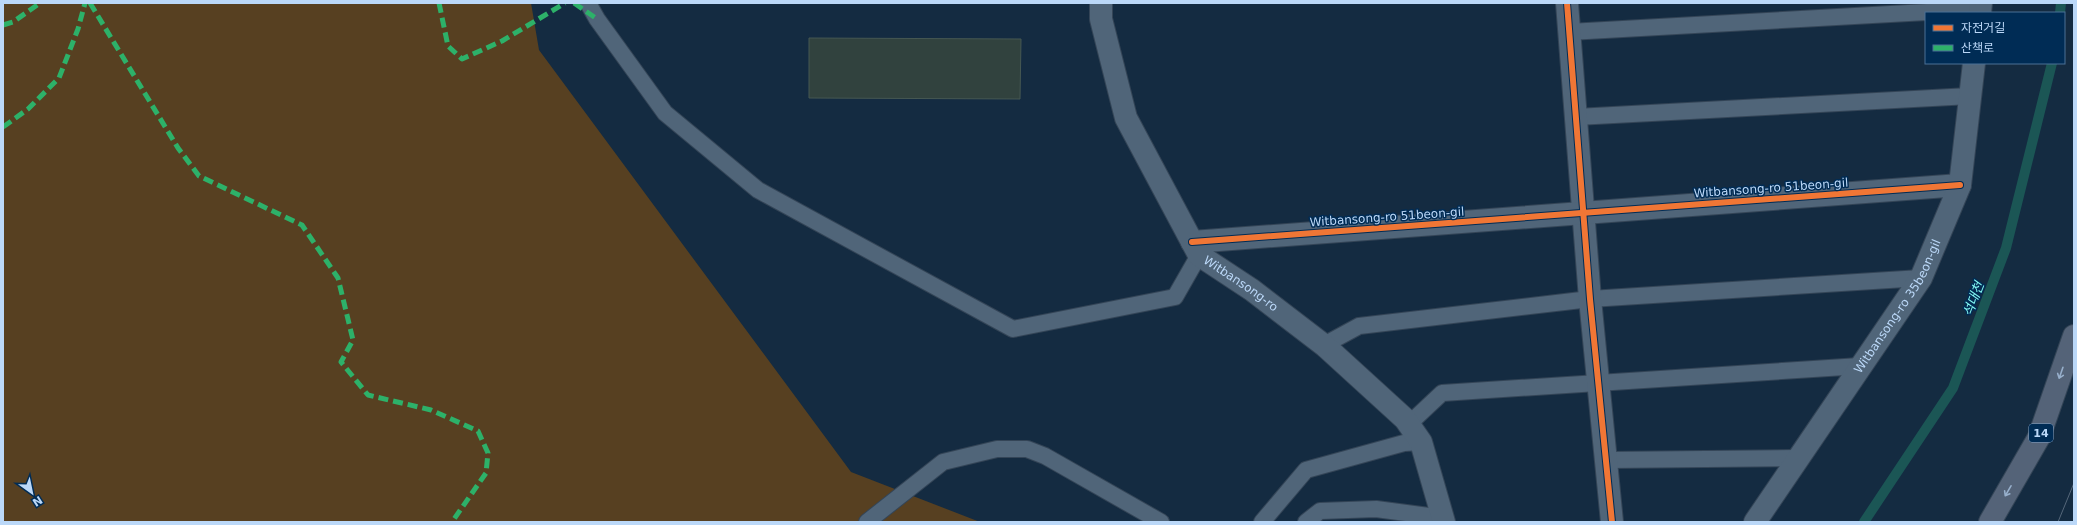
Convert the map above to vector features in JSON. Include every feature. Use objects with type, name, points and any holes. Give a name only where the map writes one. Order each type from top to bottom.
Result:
[{"type":"main road","name":"14","points":[[1990,522],[2039,437],[2074,336]]},
{"type":"street","name":"Witbansong-ro","points":[[1101,3],[1101,19],[1126,118],[1195,248],[1324,345],[1415,433]]},
{"type":"street","points":[[1567,3],[1590,299],[1612,522]]},
{"type":"street","name":"Witbansong-ro 35beon-gil","points":[[1755,522],[1921,278],[1960,185],[1974,64]]},
{"type":"street","name":"Witbansong-ro 51beon-gil","points":[[1195,248],[1584,214],[1960,185]]},
{"type":"street","points":[[1415,433],[1444,520]]},
{"type":"lane","points":[[588,3],[597,19],[665,113],[758,190],[1013,328],[1175,297],[1195,248]]},
{"type":"lane","points":[[1569,32],[1981,8]]},
{"type":"lane","points":[[1576,117],[1970,96]]},
{"type":"lane","points":[[1324,345],[1359,326],[1590,299],[1921,278]]},
{"type":"lane","points":[[1262,522],[1306,470],[1404,443],[1415,433],[1442,393],[1860,366]]},
{"type":"lane","points":[[867,522],[943,462],[997,449],[1027,450],[1044,456],[1161,522]]},
{"type":"lane","points":[[1606,460],[1798,458]]},
{"type":"lane","points":[[1306,522],[1320,511],[1376,509],[1444,520]]},
{"type":"shaded area","points":[[3,3],[531,3],[539,50],[851,472],[980,522],[3,522]]},
{"type":"building","points":[[809,38],[1021,39],[1020,99],[809,98]]},
{"type":"waterway","name":"석대천","points":[[2060,12],[2061,3]]},
{"type":"waterway","name":"석대천","points":[[1864,522],[1953,388],[2006,248],[2052,64]]},
{"type":"tram line","points":[[2058,522],[2074,483]]},
{"type":"marked path","points":[[3,25],[13,22],[40,3]]},
{"type":"marked path","points":[[3,127],[28,109],[59,78],[78,29],[85,3]]},
{"type":"marked path","points":[[90,3],[178,148],[199,176],[302,225],[338,278],[353,340],[341,362],[368,395],[431,410],[478,431],[488,453],[486,473],[452,522]]},
{"type":"marked path","points":[[439,3],[448,46],[462,59],[502,41],[565,3]]},
{"type":"marked path","points":[[574,3],[597,19]]},
{"type":"cycle path","points":[[1567,3],[1590,299],[1612,522]]},
{"type":"cycle path","points":[[1192,242],[1960,185]]}]
